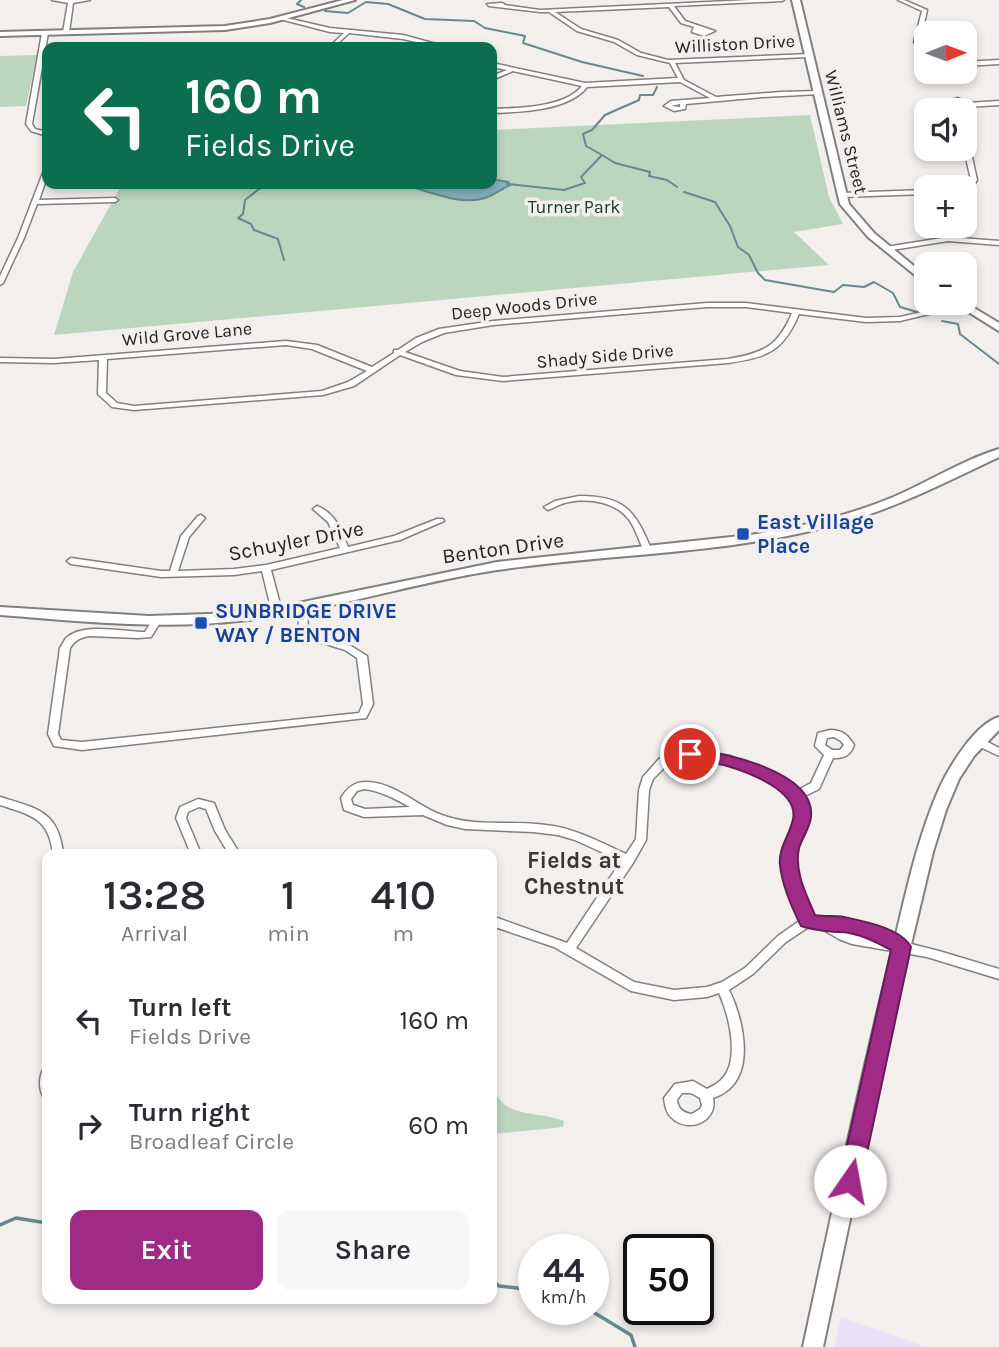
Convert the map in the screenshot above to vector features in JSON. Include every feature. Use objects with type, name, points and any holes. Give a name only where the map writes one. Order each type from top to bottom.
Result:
[{"type":"main road","points":[[0,34],[215,28],[282,18],[351,0]]},
{"type":"main road","name":"Williams Street","points":[[796,0],[841,195],[858,222],[914,271]]},
{"type":"main road","points":[[977,314],[999,328]]},
{"type":"main road","name":"Benton Drive","points":[[0,611],[156,621],[204,620],[277,612],[498,566],[768,536],[838,521],[887,504],[999,453]]},
{"type":"main road","points":[[813,1347],[901,947],[933,830],[947,790],[961,762],[978,741],[999,722]]},
{"type":"street","points":[[54,0],[88,0]]},
{"type":"street","points":[[501,6],[523,10],[550,10],[782,0]]},
{"type":"street","points":[[900,0],[925,10]]},
{"type":"street","points":[[66,32],[71,2]]},
{"type":"street","points":[[922,21],[928,3]]},
{"type":"street","points":[[670,5],[680,20],[696,28]]},
{"type":"street","name":"Williston Drive","points":[[550,10],[579,30],[618,42],[647,57],[672,62],[808,55]]},
{"type":"street","points":[[282,18],[348,32],[403,37],[424,42]]},
{"type":"street","points":[[337,42],[348,32]]},
{"type":"street","points":[[43,42],[45,33]]},
{"type":"street","points":[[42,50],[29,124],[33,130],[42,133]]},
{"type":"street","points":[[672,62],[680,79]]},
{"type":"street","points":[[977,63],[999,62]]},
{"type":"street","points":[[497,66],[585,85],[680,79],[714,98]]},
{"type":"street","points":[[497,76],[511,70]]},
{"type":"street","points":[[497,111],[545,107],[581,92],[585,85]]},
{"type":"street","points":[[683,104],[714,98],[818,93]]},
{"type":"street","points":[[977,104],[999,103]]},
{"type":"street","points":[[0,283],[42,183]]},
{"type":"street","points":[[841,195],[914,192]]},
{"type":"street","points":[[35,202],[115,200]]},
{"type":"street","points":[[886,248],[948,239],[999,243]]},
{"type":"street","name":"Deep Woods Drive","points":[[103,358],[102,394],[115,405],[134,408],[323,393],[351,384],[419,340],[442,331],[493,323],[707,305],[746,305],[866,320],[900,319],[916,315]]},
{"type":"street","name":"Shady Side Drive","points":[[397,352],[459,373],[503,379],[720,362],[752,356],[774,348],[788,334],[796,312]]},
{"type":"street","name":"Wild Grove Lane","points":[[0,360],[45,362],[290,343],[314,348],[372,370]]},
{"type":"street","points":[[548,507],[563,500],[582,498],[615,506],[632,518],[647,549]]},
{"type":"street","points":[[317,509],[332,520],[345,551]]},
{"type":"street","points":[[173,574],[185,536],[201,518]]},
{"type":"street","name":"Schuyler Drive","points":[[71,561],[129,571],[173,574],[206,574],[266,568],[409,535],[440,521]]},
{"type":"street","points":[[266,568],[277,612]]},
{"type":"street","points":[[156,621],[148,635],[95,632],[77,635],[68,640],[53,734],[58,743],[82,746],[362,716],[368,704],[362,656],[348,648],[303,634],[302,606]]},
{"type":"street","points":[[978,741],[999,752]]},
{"type":"street","points":[[569,949],[629,860],[643,833],[646,782],[652,771],[669,759],[690,754],[722,758],[776,780],[797,795],[803,816],[790,848],[789,864],[794,888],[808,921]]},
{"type":"street","points":[[797,795],[815,786],[830,754]]},
{"type":"street","points":[[423,811],[360,813],[348,807],[346,798],[354,788],[369,786],[396,793],[423,811],[454,823],[477,828],[554,830],[629,860]]},
{"type":"street","points":[[0,801],[39,815],[53,827],[57,849]]},
{"type":"street","points":[[194,849],[181,818],[184,810],[198,803],[210,806],[231,849]]},
{"type":"street","points":[[497,924],[542,937],[569,949],[612,977],[641,989],[685,995],[722,988],[749,971],[773,947],[808,921],[825,925],[841,924],[883,936],[901,947],[999,974]]},
{"type":"street","points":[[706,1096],[726,1084],[736,1061],[734,1017],[722,988]]},
{"type":"shaded area","points":[[841,1317],[926,1347],[834,1347]]},
{"type":"green space","points":[[37,55],[26,106],[0,107],[0,56]]},
{"type":"green space","name":"Turner Park","points":[[810,115],[829,197],[843,224],[794,232],[829,265],[54,335],[73,272],[119,189],[497,189],[497,130]]},
{"type":"green space","points":[[497,1095],[511,1109],[553,1117],[564,1121],[563,1127],[497,1134]]},
{"type":"water","points":[[497,180],[510,185],[488,197],[475,200],[453,199],[418,189],[497,189]]},
{"type":"waterway","points":[[301,0],[297,4],[304,7]]},
{"type":"waterway","points":[[325,11],[348,13],[366,2],[388,4],[425,19],[474,21],[485,28],[525,36],[523,43],[582,62],[643,76]]},
{"type":"waterway","points":[[602,155],[586,146],[583,134],[592,130],[605,115],[639,100],[640,95],[653,95],[657,87]]},
{"type":"waterway","points":[[507,184],[564,190],[585,183],[581,177],[602,155]]},
{"type":"waterway","points":[[602,155],[615,163],[650,172],[649,176],[667,180],[677,187]]},
{"type":"waterway","points":[[259,189],[245,200],[243,214],[238,218],[251,224],[254,230],[278,239],[284,260]]},
{"type":"waterway","points":[[684,192],[715,202],[730,226],[738,247],[749,255],[758,273],[765,280],[834,292],[843,285],[864,287],[874,282],[893,293],[900,307],[914,311]]},
{"type":"waterway","points":[[942,321],[958,324],[960,334],[999,364]]},
{"type":"waterway","points":[[0,1225],[16,1218],[42,1222]]},
{"type":"waterway","points":[[497,1284],[518,1288]]},
{"type":"waterway","points":[[609,1322],[631,1335],[635,1347]]},
{"type":"place","name":"East Village Place","points":[[743,534]]},
{"type":"place","name":"SUNBRIDGE DRIVE WAY / BENTON","points":[[201,623]]},
{"type":"district","name":"Fields at Chestnut","points":[[574,873]]},
{"type":"route","points":[[690,754],[730,760],[784,784],[797,795],[803,816],[790,848],[789,864],[794,888],[808,921],[825,925],[841,924],[883,936],[901,947],[850,1181]]}]
